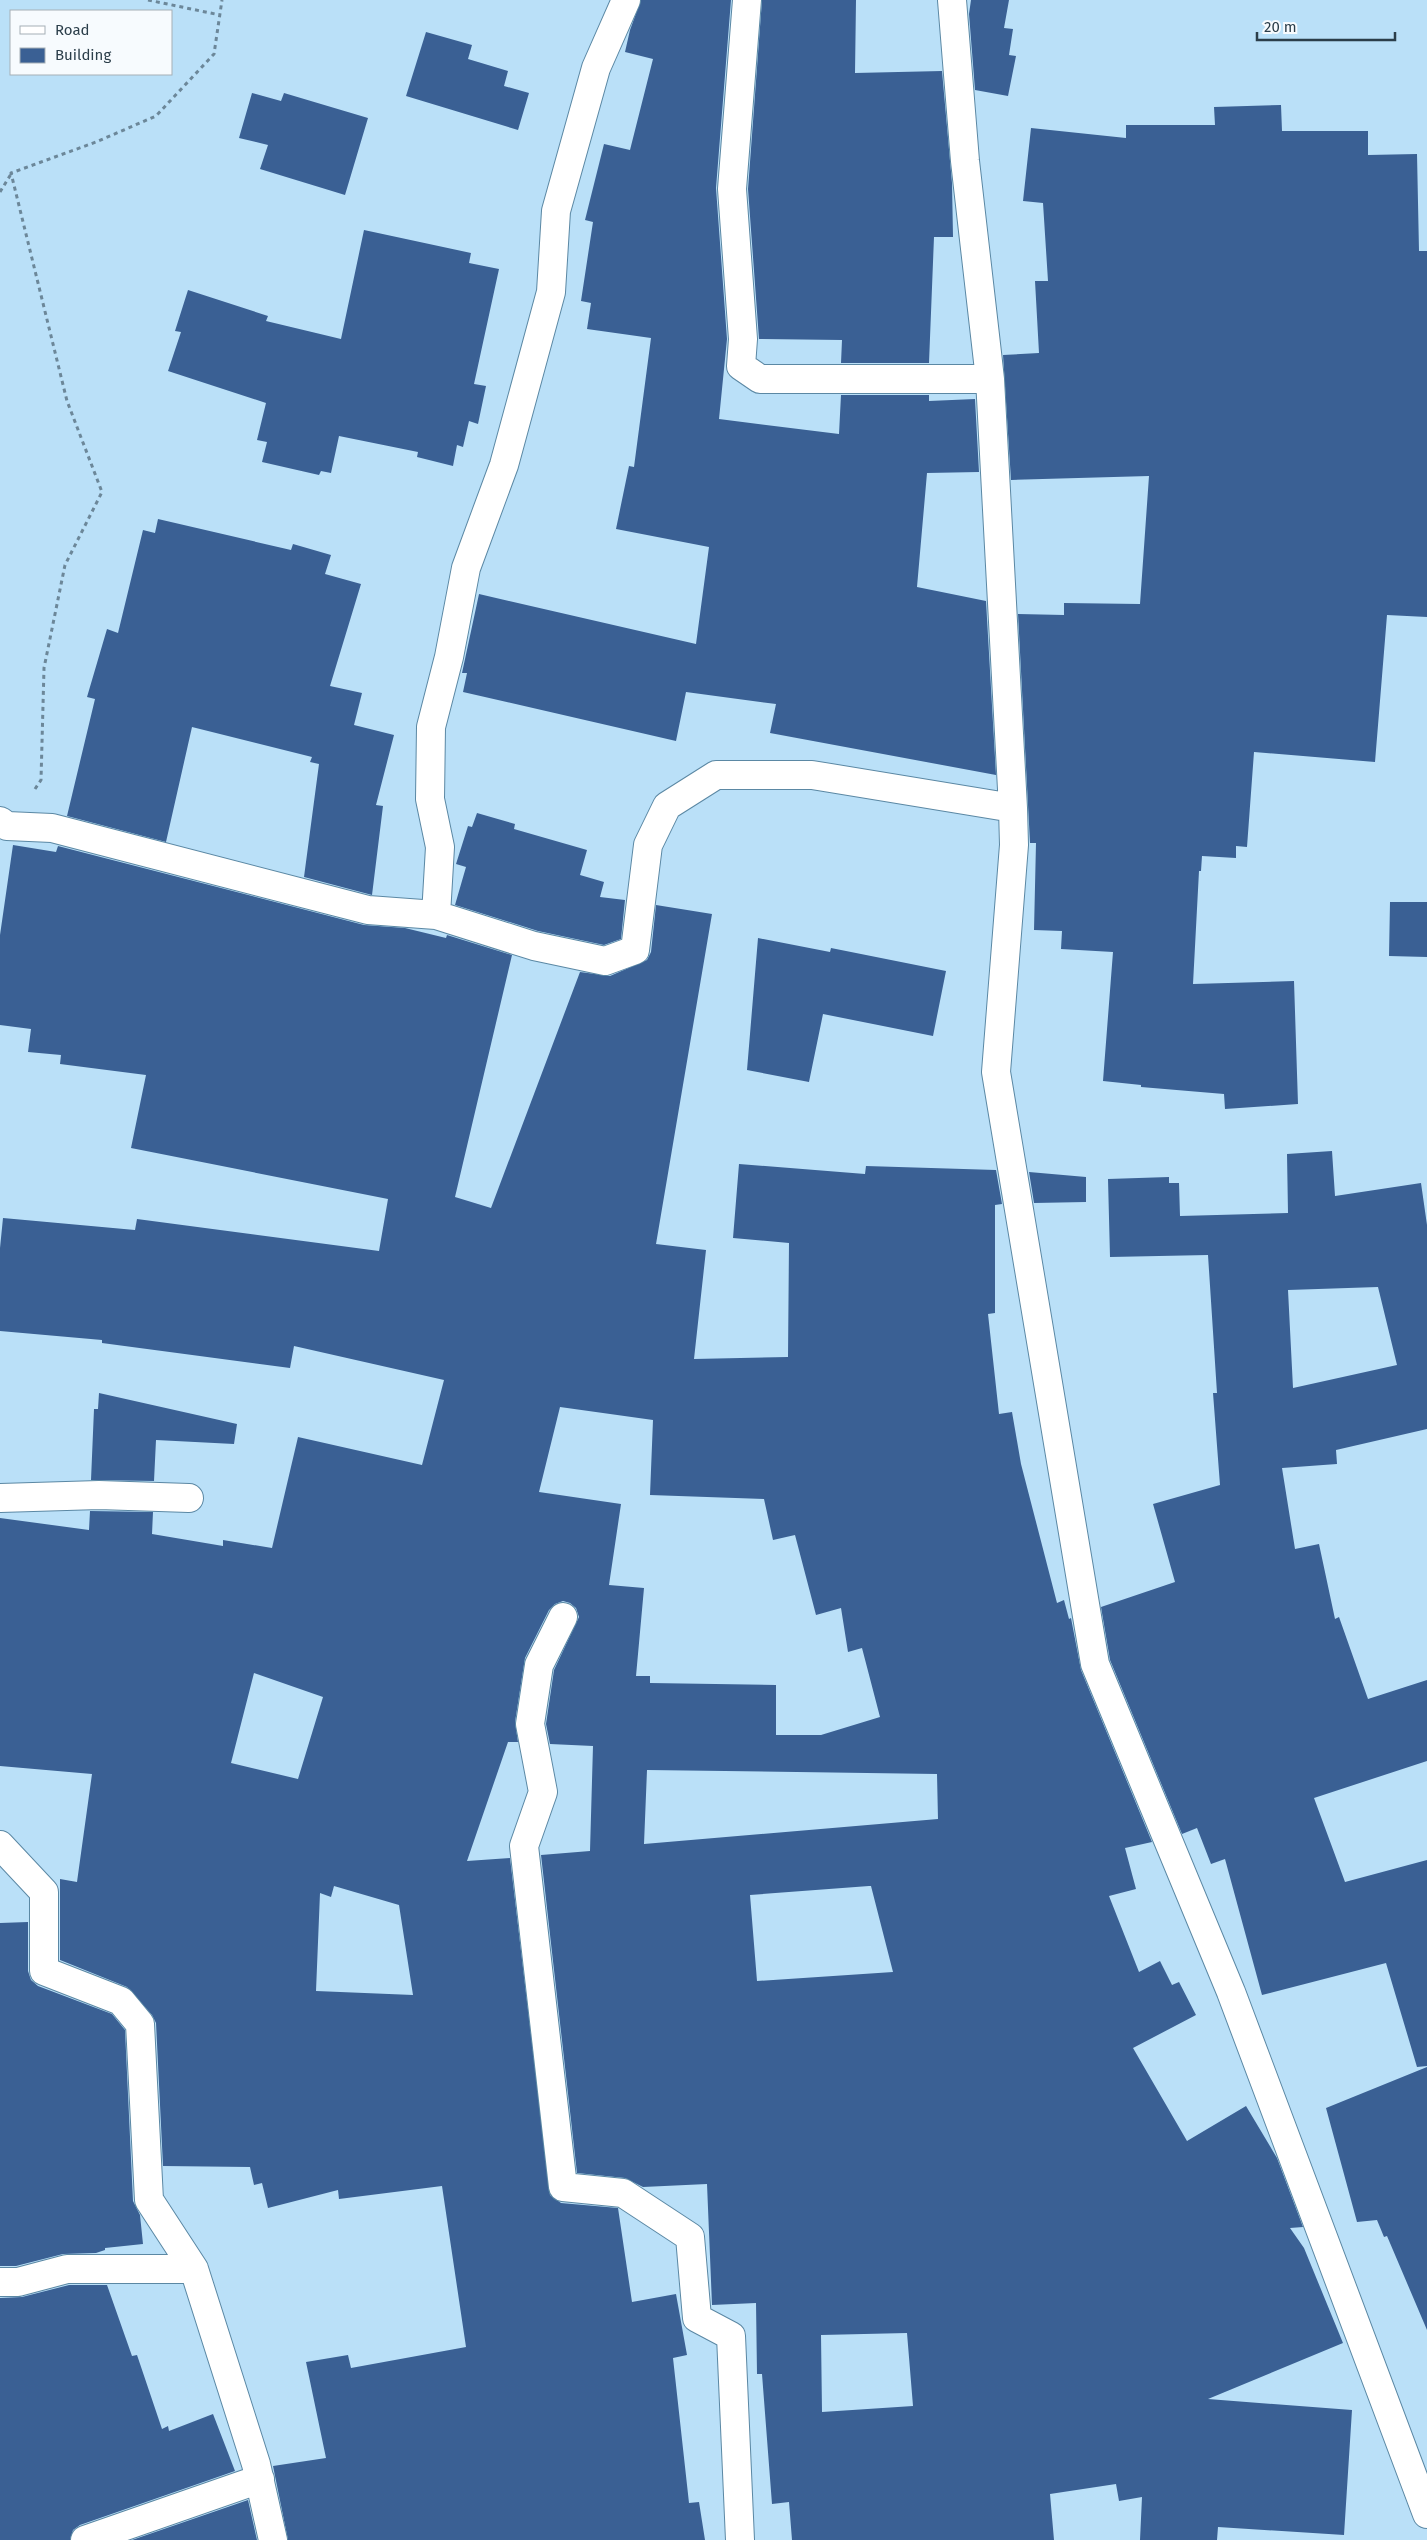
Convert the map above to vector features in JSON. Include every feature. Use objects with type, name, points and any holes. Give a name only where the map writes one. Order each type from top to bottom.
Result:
[{"type":"street","points":[[436,915],[440,847],[430,799],[431,727],[449,657],[466,568],[504,465],[551,292],[556,211],[596,68],[626,0]]},
{"type":"street","points":[[747,0],[732,188],[743,339],[741,366],[760,379],[990,379]]},
{"type":"street","points":[[952,0],[964,161],[990,379],[1013,808],[1014,845],[996,1072],[1095,1664],[1231,1992],[1427,2514]]},
{"type":"street","points":[[0,821],[7,826],[52,828],[368,910],[436,915],[534,946],[605,961],[636,950],[648,845],[667,806],[716,775],[812,775],[1013,808]]},
{"type":"street","points":[[0,1498],[99,1495],[189,1498]]},
{"type":"street","points":[[563,1617],[539,1665],[530,1724],[543,1792],[524,1846],[563,2187],[623,2193],[690,2237],[697,2318],[732,2336],[740,2540]]},
{"type":"street","points":[[0,1845],[44,1892],[44,1971],[121,2002],[140,2024],[149,2200],[194,2269],[260,2479],[273,2540]]},
{"type":"street","points":[[0,2282],[18,2282],[67,2269],[194,2269]]},
{"type":"street","points":[[85,2540],[260,2479]]},
{"type":"path","points":[[148,0],[220,15]]},
{"type":"path","points":[[0,192],[11,173],[96,142],[156,116],[214,54],[222,0]]},
{"type":"path","points":[[11,173],[67,401],[102,492],[65,565],[44,668],[41,780],[33,791],[52,828]]},
{"type":"building","points":[[641,0],[731,0],[716,188],[727,339],[719,419],[839,434],[841,395],[929,395],[929,401],[975,399],[979,472],[927,473],[917,587],[986,601],[996,775],[770,733],[776,704],[686,692],[676,741],[463,692],[467,673],[462,673],[479,594],[696,644],[709,547],[616,529],[629,466],[634,467],[651,338],[587,329],[591,303],[581,301],[593,222],[585,220],[604,144],[630,150],[653,59],[625,52],[630,30]]},
{"type":"building","points":[[762,0],[856,0],[855,73],[942,71],[952,183],[953,237],[934,237],[929,363],[841,363],[842,340],[759,339],[748,189]]},
{"type":"building","points":[[971,0],[1009,0],[1004,28],[1013,29],[1009,55],[1016,56],[1008,96],[975,90],[969,14]]},
{"type":"building","points":[[426,32],[472,45],[468,59],[508,71],[504,86],[529,93],[518,130],[406,96]]},
{"type":"building","points":[[252,93],[281,101],[284,93],[368,118],[345,195],[260,169],[268,145],[239,138]]},
{"type":"building","points":[[1281,105],[1282,131],[1368,131],[1368,155],[1417,154],[1419,251],[1427,251],[1427,617],[1387,615],[1375,762],[1254,752],[1247,847],[1236,846],[1236,858],[1202,856],[1201,871],[1199,871],[1193,984],[1294,981],[1298,1104],[1225,1109],[1224,1094],[1141,1087],[1141,1085],[1103,1081],[1113,952],[1061,949],[1062,931],[1034,930],[1036,843],[1030,843],[1018,614],[1064,615],[1064,603],[1140,604],[1149,476],[1011,480],[1003,355],[1039,353],[1035,281],[1048,281],[1043,203],[1023,201],[1031,128],[1126,138],[1126,125],[1215,125],[1214,107]]},
{"type":"building","points":[[364,230],[471,253],[469,263],[499,269],[474,384],[486,386],[478,424],[469,421],[463,447],[457,445],[453,466],[417,457],[418,452],[339,436],[331,473],[321,471],[319,475],[262,462],[267,442],[257,440],[266,403],[168,371],[181,332],[175,331],[188,290],[268,316],[266,321],[341,339]]},
{"type":"building","points":[[158,519],[291,550],[293,544],[331,555],[325,574],[361,584],[330,686],[362,693],[354,725],[394,735],[376,805],[383,806],[372,895],[304,877],[319,764],[310,762],[312,757],[192,727],[166,842],[67,816],[95,699],[87,697],[107,629],[118,633],[143,530],[155,533]]},
{"type":"building","points":[[477,813],[515,824],[514,829],[587,850],[580,875],[604,882],[600,897],[625,900],[621,939],[604,945],[538,931],[455,905],[466,867],[456,864],[468,826],[472,827]]},
{"type":"building","points":[[13,845],[56,852],[58,846],[364,925],[405,928],[446,938],[447,935],[512,955],[455,1197],[491,1208],[580,972],[610,976],[647,960],[651,952],[656,905],[712,914],[656,1244],[706,1250],[694,1359],[788,1357],[789,1243],[733,1238],[739,1164],[865,1174],[866,1166],[996,1170],[1002,1204],[995,1205],[995,1313],[988,1314],[999,1414],[1012,1412],[1021,1464],[1057,1603],[1064,1600],[1069,1619],[1071,1618],[1081,1670],[1152,1842],[1125,1848],[1136,1889],[1109,1896],[1139,1972],[1160,1961],[1172,1985],[1179,1982],[1196,2015],[1133,2048],[1187,2141],[1246,2106],[1277,2158],[1303,2227],[1290,2228],[1304,2248],[1343,2343],[1208,2399],[1352,2410],[1344,2535],[1218,2527],[1217,2540],[1140,2540],[1142,2497],[1119,2501],[1116,2484],[1050,2494],[1054,2540],[792,2540],[789,2502],[772,2504],[762,2374],[757,2374],[756,2303],[712,2305],[707,2184],[643,2187],[625,2178],[577,2173],[541,1855],[590,1851],[593,1746],[550,1744],[546,1724],[554,1670],[579,1617],[576,1608],[570,1603],[563,1601],[555,1604],[549,1610],[525,1658],[515,1722],[518,1742],[508,1742],[467,1861],[510,1858],[550,2195],[561,2203],[618,2208],[632,2302],[676,2294],[687,2355],[673,2358],[689,2503],[699,2502],[705,2540],[288,2540],[273,2466],[326,2458],[306,2362],[348,2355],[351,2368],[466,2347],[442,2186],[339,2199],[338,2190],[268,2208],[262,2183],[254,2185],[250,2167],[163,2166],[156,2023],[152,2015],[127,1987],[60,1960],[60,1879],[77,1882],[92,1774],[0,1766],[0,1518],[89,1530],[90,1511],[153,1512],[152,1534],[223,1546],[223,1540],[272,1548],[298,1437],[422,1465],[444,1380],[294,1346],[290,1368],[102,1343],[102,1340],[0,1331],[0,1248],[3,1218],[135,1230],[137,1219],[379,1251],[388,1199],[131,1148],[146,1075],[60,1064],[61,1055],[28,1052],[31,1029],[0,1025],[0,935]],"holes":[[[560,1407],[653,1420],[650,1495],[764,1499],[773,1540],[795,1535],[816,1615],[841,1608],[848,1652],[862,1648],[880,1717],[821,1735],[776,1735],[776,1685],[650,1683],[650,1676],[636,1676],[644,1588],[609,1585],[621,1504],[539,1492]],[[254,1673],[323,1697],[298,1779],[231,1763]],[[647,1770],[937,1774],[938,1819],[644,1844]],[[334,1886],[399,1905],[413,1995],[316,1991],[320,1893],[331,1897]],[[871,1886],[893,1972],[757,1981],[750,1895]],[[907,2333],[913,2406],[822,2412],[821,2335]]]},
{"type":"building","points":[[1390,902],[1427,902],[1427,957],[1389,956]]},
{"type":"building","points":[[758,938],[830,952],[831,948],[946,971],[933,1036],[823,1014],[809,1082],[747,1070]]},
{"type":"building","points":[[1332,1151],[1335,1196],[1421,1183],[1427,1225],[1427,1429],[1336,1450],[1337,1464],[1282,1468],[1295,1549],[1319,1544],[1335,1619],[1339,1617],[1368,1699],[1427,1680],[1427,1761],[1314,1798],[1345,1882],[1427,1860],[1427,2066],[1417,2067],[1386,1963],[1262,1995],[1225,1859],[1211,1864],[1197,1828],[1182,1834],[1110,1660],[1101,1607],[1175,1582],[1153,1504],[1220,1485],[1213,1393],[1217,1393],[1208,1255],[1110,1257],[1108,1179],[1169,1177],[1169,1183],[1179,1183],[1180,1216],[1288,1213],[1287,1154]],"holes":[[[1378,1287],[1397,1365],[1293,1388],[1288,1290]]]},
{"type":"building","points":[[1029,1172],[1086,1177],[1086,1202],[1034,1203]]},
{"type":"building","points":[[99,1393],[237,1424],[234,1444],[156,1440],[154,1481],[91,1480],[94,1409],[98,1409]]},
{"type":"building","points":[[28,1922],[28,1971],[31,1980],[38,1986],[112,2014],[125,2030],[133,2201],[140,2215],[143,2244],[105,2248],[105,2250],[96,2253],[63,2254],[16,2266],[0,2266],[0,1923]]},
{"type":"building","points":[[1427,2067],[1427,2330],[1387,2236],[1384,2237],[1377,2220],[1357,2222],[1326,2108]]},
{"type":"building","points":[[69,2285],[107,2285],[132,2356],[137,2355],[162,2429],[168,2426],[169,2431],[213,2414],[235,2471],[80,2525],[73,2530],[70,2540],[0,2540],[0,2298],[22,2297]]},
{"type":"building","points":[[248,2500],[257,2540],[132,2540]]}]
